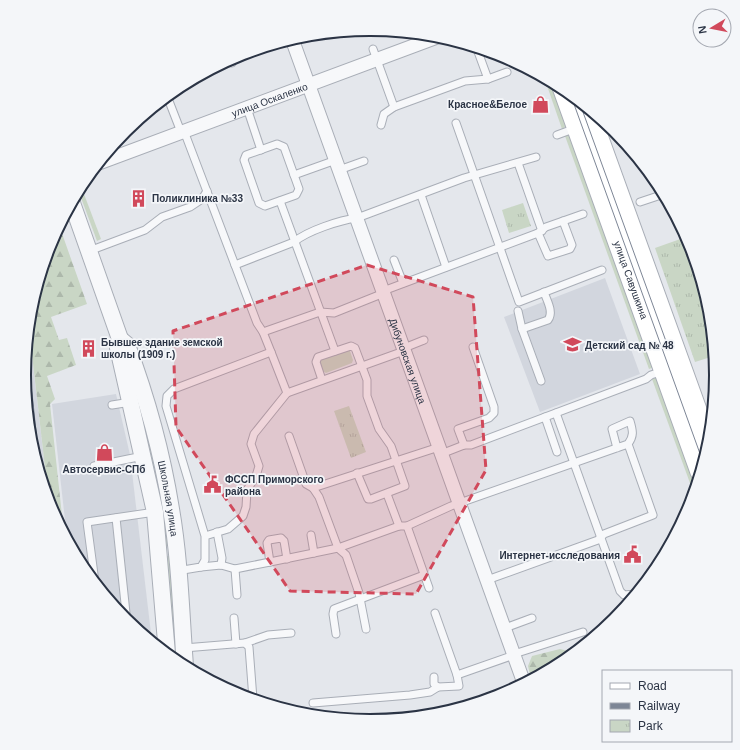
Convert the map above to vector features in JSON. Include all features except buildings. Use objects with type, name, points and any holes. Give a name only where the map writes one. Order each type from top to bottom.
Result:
[{"type":"main road","name":"улица Савушкина","points":[[566,99],[697,463]]},
{"type":"main road","name":"улица Савушкина","points":[[592,118],[704,429]]},
{"type":"street","name":"улица Оскаленко","points":[[108,159],[309,85],[375,54],[423,41]]},
{"type":"street","name":"Дибуновская улица","points":[[294,45],[522,678]]},
{"type":"street","name":"Школьная улица","points":[[74,209],[120,340],[118,348],[155,512],[164,644]]},
{"type":"street","name":"Школьная улица","points":[[120,340],[128,345],[152,417],[172,510],[185,659]]},
{"type":"lane","points":[[375,54],[394,107]]},
{"type":"lane","points":[[479,54],[488,79]]},
{"type":"lane","points":[[381,125],[384,114],[394,107],[465,81],[488,79],[507,72]]},
{"type":"lane","points":[[170,102],[207,191],[257,323],[263,332],[287,392]]},
{"type":"lane","points":[[247,108],[262,150]]},
{"type":"lane","points":[[456,123],[519,302],[602,270]]},
{"type":"lane","points":[[557,135],[576,128]]},
{"type":"lane","points":[[277,144],[284,147],[294,175],[299,189],[296,195],[265,206],[259,204],[244,160],[246,155],[277,144]]},
{"type":"lane","points":[[235,265],[294,242],[301,236],[348,219],[357,218],[507,164],[518,163],[536,157]]},
{"type":"lane","points":[[294,175],[364,160]]},
{"type":"lane","points":[[518,163],[548,256],[570,249],[572,245],[564,221]]},
{"type":"lane","points":[[89,251],[146,230],[162,217],[190,206],[202,199],[207,191]]},
{"type":"lane","points":[[421,194],[446,267]]},
{"type":"lane","points":[[640,202],[658,196]]},
{"type":"lane","points":[[280,201],[335,351]]},
{"type":"lane","points":[[263,332],[320,312],[334,313],[403,283],[540,232],[583,214]]},
{"type":"lane","points":[[394,260],[403,283]]},
{"type":"lane","points":[[522,329],[548,320],[550,317],[551,313],[544,292]]},
{"type":"lane","points":[[518,311],[522,329],[541,381]]},
{"type":"lane","points":[[205,536],[228,529],[243,516],[246,507],[247,490],[256,476],[259,466],[251,444],[254,434],[287,392],[362,366],[424,340]]},
{"type":"lane","points":[[322,380],[316,362],[318,357],[351,346],[355,348],[367,380],[368,396],[377,423],[391,446],[404,486],[387,494],[368,499],[357,473]]},
{"type":"lane","points":[[464,445],[458,429],[489,418],[494,413],[494,407],[473,347]]},
{"type":"lane","points":[[201,567],[205,560],[205,536],[166,406],[167,396],[174,389],[271,352]]},
{"type":"lane","points":[[313,488],[357,473],[440,450],[471,445],[646,379],[651,375],[664,370]]},
{"type":"lane","points":[[112,405],[131,402]]},
{"type":"lane","points":[[152,417],[168,413]]},
{"type":"lane","points":[[556,413],[620,591],[624,596],[627,596]]},
{"type":"lane","points":[[545,417],[557,452]]},
{"type":"lane","points":[[177,570],[221,565],[235,568],[287,559],[338,548],[399,526],[407,526],[459,503],[617,448],[628,444],[633,437],[633,430],[630,421],[612,429],[617,448]]},
{"type":"lane","points":[[289,436],[306,484],[313,488],[319,497],[338,548],[346,554],[360,598],[366,629]]},
{"type":"lane","points":[[487,580],[598,540],[604,534],[654,515],[628,444]]},
{"type":"lane","points":[[94,466],[143,456]]},
{"type":"lane","points":[[387,494],[399,526]]},
{"type":"lane","points":[[93,569],[87,522],[155,512]]},
{"type":"lane","points":[[116,518],[126,610]]},
{"type":"lane","points":[[407,526],[429,588]]},
{"type":"lane","points":[[217,532],[222,558],[221,565]]},
{"type":"lane","points":[[311,535],[314,553]]},
{"type":"lane","points":[[270,562],[267,544],[269,540],[281,538],[284,541],[287,559]]},
{"type":"lane","points":[[235,568],[237,595]]},
{"type":"lane","points":[[336,634],[333,614],[334,609],[424,575]]},
{"type":"lane","points":[[313,703],[410,695],[430,692],[438,687],[459,686],[457,675],[435,613]]},
{"type":"lane","points":[[234,618],[236,644]]},
{"type":"lane","points":[[505,628],[532,618]]},
{"type":"lane","points":[[457,675],[514,654],[583,632]]},
{"type":"lane","points":[[184,648],[245,643],[268,635],[291,633]]},
{"type":"lane","points":[[245,643],[249,647],[253,693]]},
{"type":"lane","points":[[434,677],[434,684],[438,687]]},
{"type":"highlighted area","points":[[367,265],[473,297],[486,470],[416,594],[290,591],[176,427],[173,331]]},
{"type":"shaded area","name":"Детский сад № 48","points":[[605,278],[640,374],[540,412],[504,317]]},
{"type":"shaded area","points":[[32,354],[46,472],[34,419],[31,375]]},
{"type":"shaded area","points":[[116,394],[130,455],[151,634],[130,615],[101,581],[76,544],[65,524],[52,404]]},
{"type":"green space","points":[[547,86],[559,94],[568,125],[562,129]]},
{"type":"green space","points":[[572,135],[657,366],[649,369],[565,136]]},
{"type":"green space","points":[[83,194],[101,239],[97,241],[81,198]]},
{"type":"green space","points":[[523,203],[531,226],[509,233],[502,210]]},
{"type":"green space","points":[[62,234],[87,304],[51,317],[59,340],[67,338],[76,365],[47,376],[55,399],[50,404],[62,516],[46,472],[32,353],[34,331],[43,287],[49,266]]},
{"type":"green space","points":[[680,239],[691,266],[697,287],[706,331],[708,358],[695,362],[655,248]]},
{"type":"green space","points":[[347,350],[350,351],[353,360],[352,363],[326,373],[323,371],[320,362],[321,359]]},
{"type":"green space","points":[[661,376],[695,471],[691,485],[652,379]]},
{"type":"green space","points":[[349,406],[366,452],[351,458],[334,411]]},
{"type":"green space","points":[[141,410],[143,410],[165,511],[168,546],[164,546]]},
{"type":"green space","points":[[165,556],[169,556],[177,654],[172,650]]},
{"type":"green space","points":[[560,649],[567,651],[530,674],[528,666],[532,656]]},
{"type":"tram line","points":[[574,105],[699,452]]},
{"type":"tram line","points":[[583,111],[667,344]]},
{"type":"place","name":"Красное&Белое","points":[[540,104]]},
{"type":"place","name":"Поликлиника №33","points":[[139,198]]},
{"type":"place","name":"Детский сад № 48","points":[[572,345]]},
{"type":"place","name":"Бывшее здание земской школы (1909 г.)","points":[[88,348]]},
{"type":"place","name":"Автосервис-СПб","points":[[104,452]]},
{"type":"place","name":"ФССП Приморского района","points":[[212,485]]},
{"type":"place","name":"Интернет-исследования","points":[[633,555]]}]
